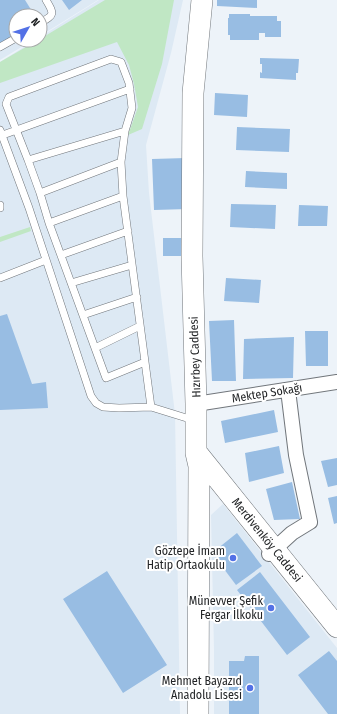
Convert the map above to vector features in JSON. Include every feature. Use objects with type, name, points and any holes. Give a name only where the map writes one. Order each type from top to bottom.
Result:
[{"type":"street","name":"Hızırbey Caddesi","points":[[198,714],[198,459],[192,256],[193,93],[202,0]]},
{"type":"street","name":"Mektep Sokağı","points":[[196,412],[288,390],[337,382]]},
{"type":"street","points":[[272,551],[292,533],[310,522],[296,455],[288,390]]},
{"type":"street","points":[[198,459],[272,551],[337,640]]},
{"type":"street","name":"Merdivenköy Caddesi","points":[[272,551],[337,627]]},
{"type":"lane","points":[[46,0],[51,8],[52,14],[51,17],[48,19]]},
{"type":"lane","points":[[145,362],[106,378],[49,223],[28,160],[6,104],[9,97],[111,59],[121,62],[130,89],[132,108],[126,130],[121,162],[123,196],[151,407]]},
{"type":"lane","points":[[130,89],[1,134],[29,208],[91,396],[96,403],[104,407],[151,407],[196,412]]},
{"type":"lane","points":[[28,160],[126,130]]},
{"type":"lane","points":[[40,193],[121,162]]},
{"type":"lane","points":[[49,223],[123,196]]},
{"type":"lane","points":[[61,255],[128,231]]},
{"type":"lane","points":[[0,278],[46,260]]},
{"type":"lane","points":[[71,283],[132,265]]},
{"type":"lane","points":[[83,315],[137,297]]},
{"type":"lane","points":[[95,348],[140,326]]},
{"type":"shaded area","points":[[0,0],[98,0],[48,31],[48,8],[8,8],[8,48],[20,48],[0,60]]},
{"type":"shaded area","points":[[99,0],[183,0],[171,53],[146,145],[149,193],[175,414],[180,714],[0,714],[0,62],[22,48],[48,48],[48,32]]},
{"type":"shaded area","points":[[223,504],[337,648],[337,714],[214,714],[211,515]]},
{"type":"green space","points":[[105,0],[174,0],[162,64],[142,129],[128,135],[138,107],[129,65],[117,42],[0,83],[0,62],[24,48],[48,48],[48,34]]},
{"type":"green space","points":[[30,227],[31,231],[0,242],[0,237]]},
{"type":"building","points":[[0,0],[25,0],[30,8],[8,8],[8,40],[0,44]]},
{"type":"building","points":[[62,0],[82,0],[69,10]]},
{"type":"building","points":[[217,0],[257,0],[257,8],[217,6]]},
{"type":"building","points":[[229,14],[277,16],[277,21],[281,21],[281,37],[265,37],[265,33],[259,33],[259,40],[230,40],[230,35],[228,35]]},
{"type":"building","points":[[260,58],[299,59],[296,80],[260,78],[260,72],[262,73],[262,64],[260,64]]},
{"type":"building","points":[[215,93],[248,95],[247,117],[214,115]]},
{"type":"building","points":[[237,127],[290,129],[289,152],[236,150]]},
{"type":"building","points":[[186,158],[188,209],[154,210],[152,159]]},
{"type":"building","points":[[246,171],[287,173],[287,189],[245,187]]},
{"type":"building","points":[[231,204],[276,205],[275,229],[230,227]]},
{"type":"building","points":[[299,205],[328,206],[327,226],[298,226]]},
{"type":"building","points":[[163,238],[183,238],[183,256],[163,256]]},
{"type":"building","points":[[226,278],[261,280],[259,303],[224,301]]},
{"type":"building","points":[[7,314],[32,384],[46,382],[48,408],[0,410],[0,316]]},
{"type":"building","points":[[234,320],[236,381],[212,381],[209,321]]},
{"type":"building","points":[[305,331],[328,331],[328,366],[306,366]]},
{"type":"building","points":[[294,337],[293,378],[243,379],[244,339]]},
{"type":"building","points":[[274,410],[278,432],[225,443],[221,421]]},
{"type":"building","points":[[279,446],[284,473],[249,482],[245,453]]},
{"type":"building","points":[[337,458],[337,485],[328,487],[321,461]]},
{"type":"building","points":[[292,482],[300,519],[274,520],[266,489]]},
{"type":"building","points":[[337,496],[337,523],[334,524],[328,498]]},
{"type":"building","points":[[237,533],[262,566],[236,585],[212,553]]},
{"type":"building","points":[[107,571],[167,665],[123,693],[63,599]]},
{"type":"building","points":[[260,572],[310,637],[287,655],[237,590]]},
{"type":"building","points":[[329,651],[337,661],[337,714],[328,714],[298,675]]},
{"type":"building","points":[[245,656],[259,656],[259,714],[229,714],[229,661],[244,661]]},
{"type":"place","name":"Göztepe İmam Hatip Ortaokulu","points":[[233,558]]},
{"type":"place","name":"Münevver Şefik Fergar İlkoku","points":[[271,608]]},
{"type":"place","name":"Mehmet Bayazıd Anadolu Lisesi","points":[[250,688]]}]
